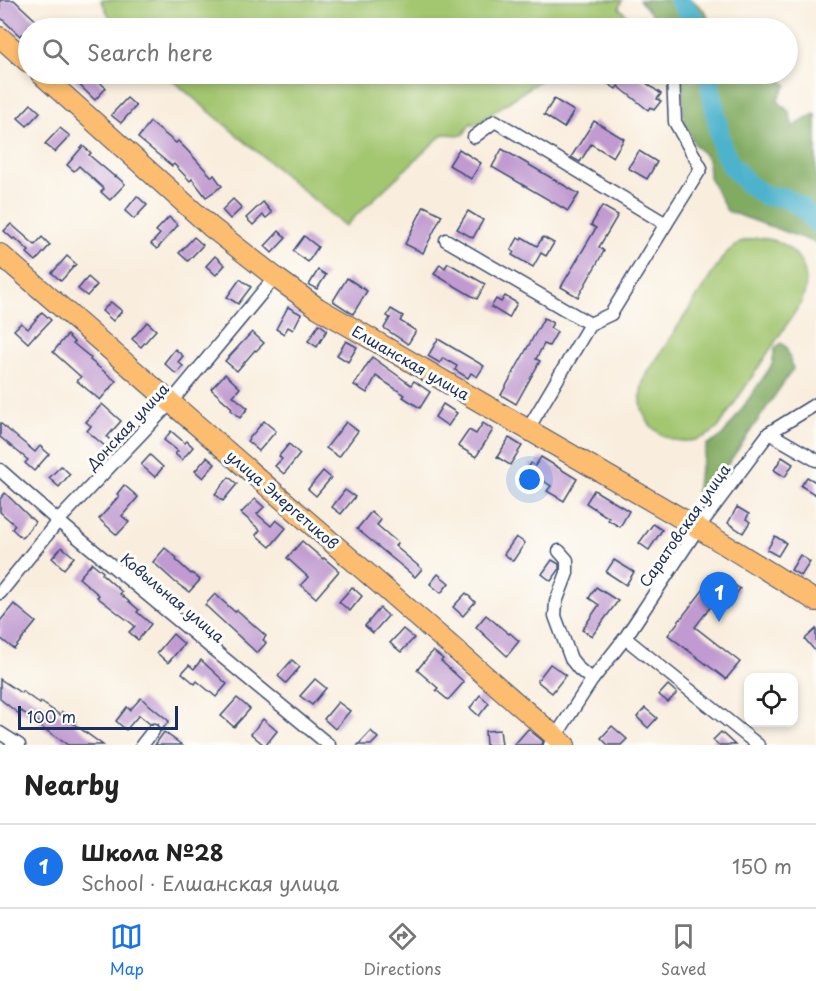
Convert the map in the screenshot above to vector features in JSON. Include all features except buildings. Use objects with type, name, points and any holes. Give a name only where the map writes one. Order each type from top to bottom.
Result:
[{"type":"main road","points":[[0,37],[18,53]]},
{"type":"main road","name":"Елшанская улица","points":[[52,84],[211,226],[275,277],[327,313],[698,528],[816,602]]},
{"type":"main road","name":"улица Энергетиков","points":[[0,254],[172,401],[557,742]]},
{"type":"street","points":[[528,429],[590,324],[611,314],[701,168],[675,122],[673,84]]},
{"type":"street","points":[[474,137],[495,121],[666,224]]},
{"type":"street","points":[[446,240],[590,324]]},
{"type":"street","name":"Донская улица","points":[[0,593],[58,521],[172,401],[275,277]]},
{"type":"street","name":"Саратовская улица","points":[[557,742],[592,680],[625,638],[698,528],[769,433],[816,404]]},
{"type":"street","points":[[769,433],[816,460]]},
{"type":"street","name":"Ковыльная улица","points":[[0,470],[58,521],[329,745]]},
{"type":"street","points":[[559,551],[567,560],[567,573],[555,602],[555,616],[571,659],[592,680]]},
{"type":"street","points":[[625,638],[758,745]]},
{"type":"street","points":[[142,745],[153,731]]},
{"type":"street","points":[[0,733],[19,745]]},
{"type":"green space","points":[[101,0],[622,0],[619,8],[630,18],[111,18]]},
{"type":"green space","points":[[639,0],[692,0],[706,12],[708,18],[655,18]]},
{"type":"green space","points":[[177,84],[534,84],[475,125],[471,123],[463,135],[443,134],[345,226]]},
{"type":"green space","points":[[682,84],[787,85],[777,100],[789,112],[793,127],[814,114],[816,115],[816,243],[727,211],[709,177],[708,159],[695,145],[684,123]]},
{"type":"green space","points":[[757,238],[781,244],[798,258],[806,278],[801,303],[718,428],[703,438],[687,441],[672,439],[659,433],[649,423],[642,410],[641,394],[645,377],[725,254],[740,242]]},
{"type":"green space","points":[[781,343],[786,347],[793,369],[702,502],[696,495],[707,444],[723,435],[732,423],[772,365],[775,348]]},
{"type":"waterway","points":[[679,0],[693,18]]},
{"type":"waterway","points":[[710,84],[722,147],[731,165],[748,184],[766,196],[783,197],[800,206],[816,223]]},
{"type":"place","name":"Школа №28","points":[[719,622]]}]
